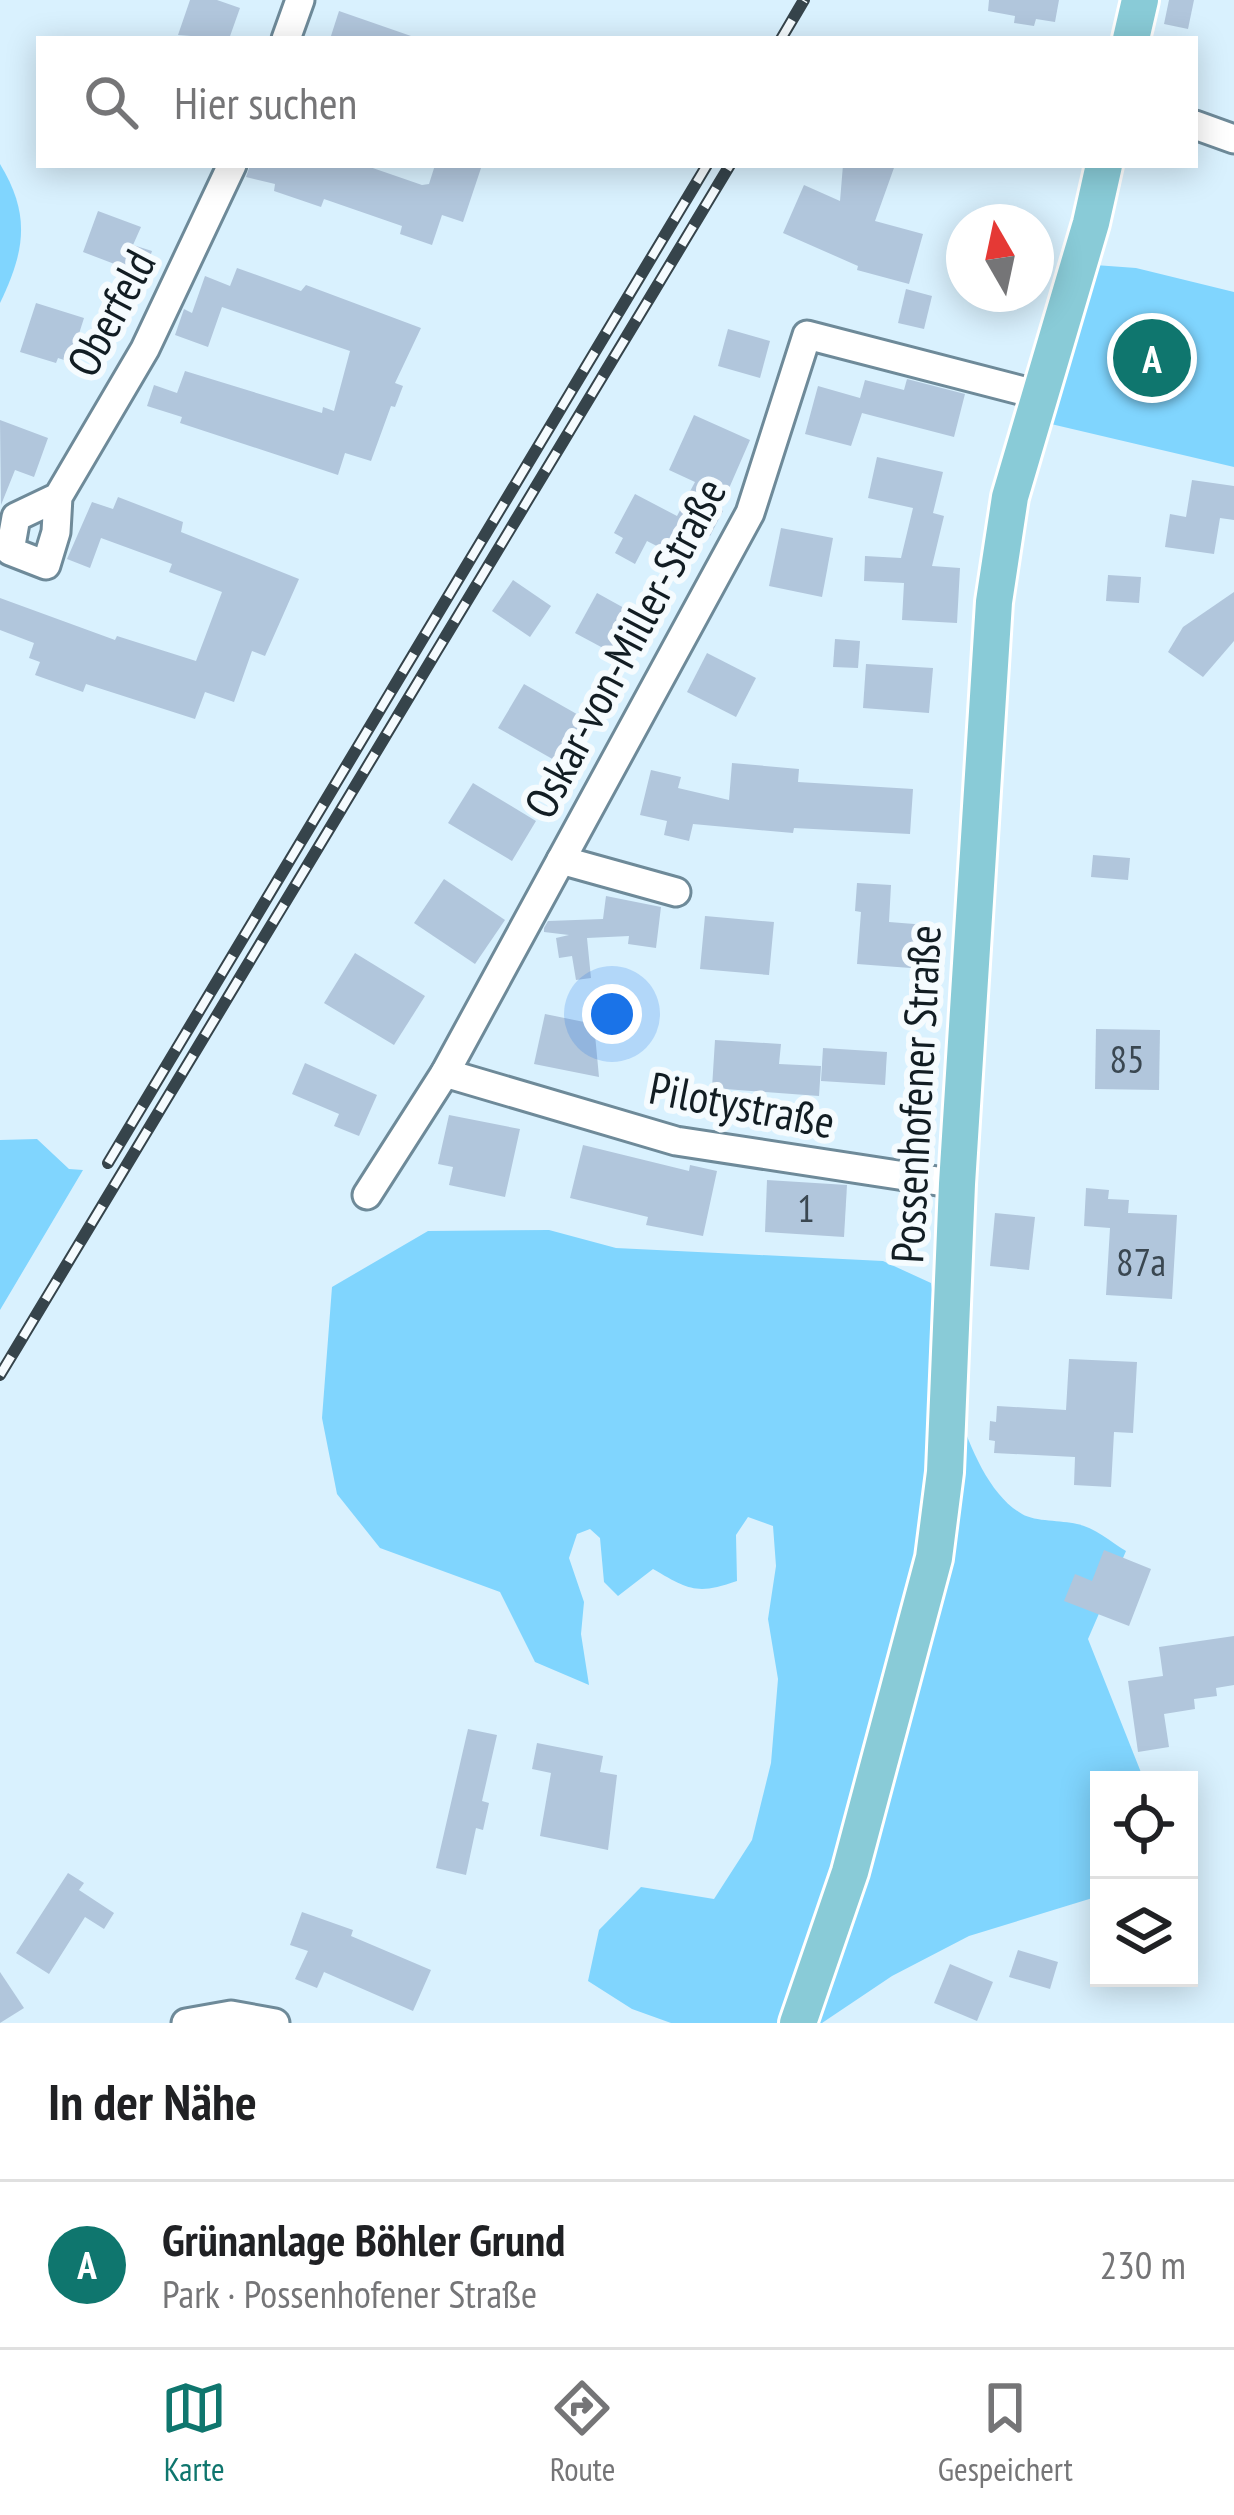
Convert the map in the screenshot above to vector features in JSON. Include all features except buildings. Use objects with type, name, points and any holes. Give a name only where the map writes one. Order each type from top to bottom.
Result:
[{"type":"main road","points":[[1132,36],[1140,0]]},
{"type":"main road","name":"Possenhofener Straße","points":[[798,2023],[850,1872],[934,1558],[945,1472],[957,1184],[994,602],[1010,497],[1103,168]]},
{"type":"street","points":[[287,36],[300,0]]},
{"type":"street","points":[[1198,126],[1234,139]]},
{"type":"street","name":"Oberfeld","points":[[58,496],[145,349],[231,168]]},
{"type":"street","name":"Oskar-von-Miller-Straße","points":[[367,1195],[445,1073],[749,513],[806,335],[1039,395]]},
{"type":"street","points":[[561,860],[676,892]]},
{"type":"street","name":"Pilotystraße","points":[[445,1073],[676,1141],[957,1184]]},
{"type":"street","points":[[186,2023],[231,2015],[275,2023]]},
{"type":"shaded area","points":[[0,164],[17,200],[21,233],[15,267],[0,303]]},
{"type":"shaded area","points":[[1095,265],[1136,268],[1234,292],[1234,467],[1051,424]]},
{"type":"shaded area","points":[[37,1139],[69,1169],[83,1170],[0,1310],[0,1140]]},
{"type":"shaded area","points":[[549,1230],[616,1248],[883,1261],[931,1283],[958,1409],[984,1472],[1002,1497],[1028,1517],[1083,1526],[1126,1551],[1088,1639],[1140,1771],[1090,1771],[1090,1899],[969,1936],[892,1976],[822,2023],[671,2023],[632,2009],[588,1981],[599,1930],[641,1887],[714,1899],[752,1840],[771,1763],[778,1679],[768,1619],[776,1566],[773,1526],[748,1517],[736,1535],[737,1581],[694,1588],[653,1569],[618,1596],[604,1582],[600,1538],[590,1529],[577,1534],[569,1558],[584,1602],[581,1634],[589,1685],[535,1662],[500,1592],[380,1548],[337,1494],[322,1418],[332,1287],[428,1231]]},
{"type":"railway","points":[[783,36],[804,0]]},
{"type":"railway","points":[[108,1163],[705,168]]},
{"type":"railway","points":[[0,1375],[728,168]]},
{"type":"place","name":"Grünanlage Böhler Grund","points":[[1152,358]]}]
